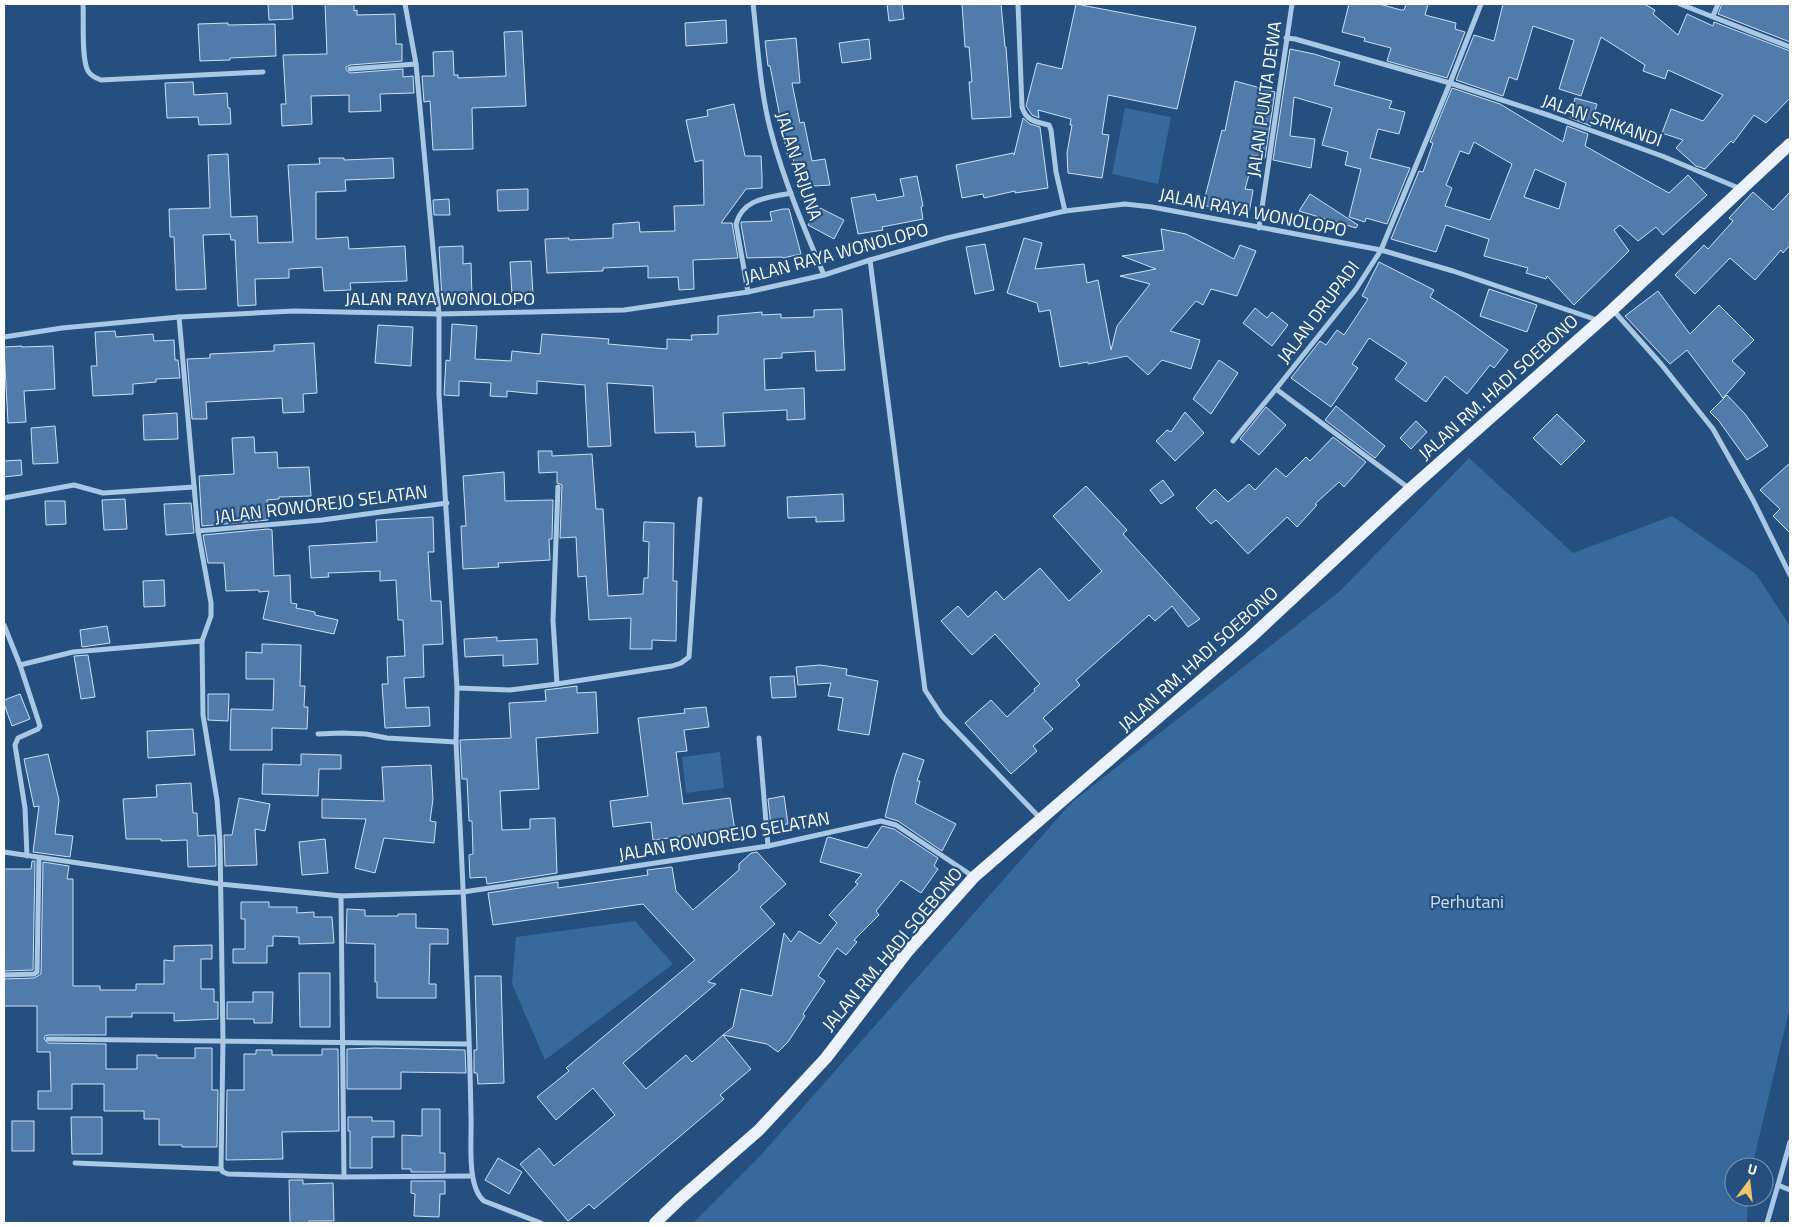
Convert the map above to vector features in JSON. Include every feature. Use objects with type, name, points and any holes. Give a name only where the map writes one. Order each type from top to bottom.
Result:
[{"type":"main road","name":"JALAN RM. HADI SOEBONO","points":[[654,1223],[760,1130],[826,1058],[908,952],[974,877],[1250,638],[1410,489],[1612,310],[1790,144]]},
{"type":"street","points":[[83,4],[85,61],[92,76],[101,80],[263,72]]},
{"type":"street","name":"JALAN ROWOREJO SELATAN","points":[[404,4],[416,64],[439,314],[439,394],[457,688],[456,742],[468,1044],[471,1075],[472,1176],[477,1194],[484,1201],[542,1223]]},
{"type":"street","name":"JALAN ARJUNA","points":[[753,4],[769,121],[791,193],[824,275]]},
{"type":"street","points":[[1018,4],[1022,107],[1027,117],[1048,125],[1051,130],[1056,172],[1065,211]]},
{"type":"street","name":"JALAN PUNTA DEWA","points":[[1259,228],[1292,4]]},
{"type":"street","name":"JALAN DRUPADI","points":[[1232,440],[1276,389],[1356,289],[1381,250],[1481,4]]},
{"type":"street","points":[[1680,4],[1790,47]]},
{"type":"street","points":[[1714,16],[1718,4]]},
{"type":"street","name":"JALAN SRIKANDI","points":[[1286,38],[1450,83],[1662,156],[1742,190]]},
{"type":"street","points":[[350,69],[416,64]]},
{"type":"street","points":[[748,292],[737,232],[738,216],[742,210],[756,201],[791,193]]},
{"type":"street","name":"JALAN RAYA WONOLOPO","points":[[4,337],[62,328],[179,317],[294,311],[439,314],[624,310],[748,292],[824,275],[947,238],[1065,211],[1125,204],[1152,207],[1381,250],[1599,321]]},
{"type":"street","points":[[870,260],[925,690],[942,716],[1040,818]]},
{"type":"street","points":[[1612,310],[1661,364],[1713,429],[1753,500],[1790,575]]},
{"type":"street","points":[[179,317],[198,531],[211,603],[211,616],[202,641],[203,715],[217,800],[220,842],[223,1040],[221,1169]]},
{"type":"street","name":"JALAN DRUPADI","points":[[1276,389],[1410,489]]},
{"type":"street","points":[[4,498],[74,485],[103,493],[194,487]]},
{"type":"street","points":[[557,684],[554,620],[558,487]]},
{"type":"street","points":[[457,688],[529,689],[681,663],[688,656],[700,499]]},
{"type":"street","name":"JALAN ROWOREJO SELATAN","points":[[198,531],[322,520],[447,503]]},
{"type":"street","points":[[4,625],[40,726],[38,729],[18,738],[15,745],[25,808],[27,856]]},
{"type":"street","points":[[20,666],[73,652],[202,641]]},
{"type":"street","points":[[318,734],[366,734],[387,738],[456,742]]},
{"type":"street","points":[[759,738],[768,846]]},
{"type":"street","name":"JALAN ROWOREJO SELATAN","points":[[4,852],[220,884],[341,896],[463,892],[768,846],[878,821],[896,825],[974,877]]},
{"type":"street","points":[[4,975],[34,974],[37,972],[39,858]]},
{"type":"street","points":[[341,896],[344,1177]]},
{"type":"street","points":[[48,1039],[468,1044]]},
{"type":"street","points":[[1767,1223],[1790,1142]]},
{"type":"street","points":[[75,1163],[221,1169],[228,1174],[344,1177],[472,1176]]},
{"type":"street","points":[[1778,1185],[1790,1190]]},
{"type":"green space","points":[[1125,108],[1171,117],[1158,184],[1112,174]]},
{"type":"green space","name":"Perhutani","points":[[1469,458],[1573,553],[1672,516],[1756,574],[1790,626],[1790,1013],[1754,1157],[1724,1157],[1724,1207],[1748,1207],[1747,1223],[693,1223],[761,1155],[1071,803],[1340,591]]},
{"type":"green space","points":[[720,752],[724,788],[686,793],[682,757]]},
{"type":"green space","points":[[635,921],[673,964],[545,1060],[512,984],[516,937]]},
{"type":"building","points":[[268,4],[292,4],[293,19],[269,20]]},
{"type":"building","points":[[325,4],[354,4],[354,11],[357,10],[357,15],[395,14],[396,44],[402,44],[402,61],[350,65],[346,67],[346,70],[350,73],[403,69],[403,77],[413,76],[414,93],[380,94],[381,111],[349,112],[349,95],[311,96],[312,124],[282,126],[281,104],[286,104],[283,55],[327,54]]},
{"type":"building","points":[[887,4],[902,4],[904,19],[889,21]]},
{"type":"building","points":[[962,4],[1001,4],[1011,117],[972,119],[969,82],[972,82],[969,47],[965,47]]},
{"type":"building","points":[[1076,4],[1196,27],[1177,109],[1108,95],[1102,134],[1109,135],[1102,178],[1068,173],[1067,153],[1072,125],[1070,125],[1071,119],[1038,110],[1039,118],[1032,115],[1026,106],[1037,63],[1062,69]]},
{"type":"building","points":[[1349,4],[1379,4],[1404,10],[1406,4],[1428,4],[1425,15],[1456,23],[1455,29],[1465,32],[1447,78],[1387,61],[1391,48],[1364,41],[1365,38],[1342,32]]},
{"type":"building","points":[[1503,4],[1644,4],[1655,10],[1653,14],[1678,35],[1687,14],[1713,26],[1714,22],[1790,51],[1790,98],[1766,123],[1754,115],[1733,143],[1731,141],[1705,169],[1696,166],[1676,148],[1683,140],[1662,133],[1671,109],[1703,121],[1723,95],[1668,70],[1665,79],[1643,71],[1645,65],[1601,37],[1581,96],[1559,89],[1574,40],[1533,26],[1517,80],[1509,77],[1503,96],[1456,80],[1474,35],[1494,41]]},
{"type":"building","points":[[1722,4],[1790,4],[1790,42],[1718,14]]},
{"type":"building","points":[[726,20],[727,43],[686,46],[685,23]]},
{"type":"building","points":[[228,23],[228,25],[275,24],[276,56],[200,61],[198,24]]},
{"type":"building","points":[[522,31],[526,106],[472,108],[473,149],[433,150],[430,101],[424,102],[422,76],[434,76],[433,52],[453,51],[454,75],[458,75],[458,78],[506,76],[504,32]]},
{"type":"building","points":[[796,38],[800,83],[792,83],[800,123],[804,122],[812,161],[825,159],[830,185],[799,187],[793,158],[788,158],[770,66],[768,66],[765,41]]},
{"type":"building","points":[[869,39],[871,59],[842,63],[839,43]]},
{"type":"building","points":[[1290,49],[1340,62],[1334,85],[1392,101],[1389,108],[1405,112],[1399,134],[1378,129],[1370,158],[1410,168],[1387,224],[1366,218],[1365,222],[1349,217],[1361,169],[1345,165],[1348,152],[1322,145],[1332,108],[1294,97],[1290,136],[1315,139],[1311,168],[1273,160]]},
{"type":"building","points":[[1235,81],[1275,92],[1265,158],[1252,155],[1254,157],[1245,189],[1253,190],[1249,213],[1234,210],[1233,213],[1203,205],[1222,130],[1225,131]]},
{"type":"building","points":[[193,82],[194,95],[227,93],[231,124],[199,125],[198,117],[167,118],[165,83]]},
{"type":"building","points":[[1452,88],[1500,104],[1563,142],[1567,126],[1588,134],[1585,146],[1669,193],[1688,175],[1707,195],[1663,235],[1656,227],[1638,241],[1620,225],[1614,230],[1629,251],[1574,305],[1547,276],[1546,279],[1526,273],[1528,268],[1484,256],[1489,239],[1446,225],[1436,252],[1391,239],[1419,171],[1423,172],[1433,143],[1430,142]],"holes":[[[1474,142],[1512,164],[1490,220],[1445,206],[1452,188],[1446,185],[1460,151],[1469,154]],[[1535,169],[1566,183],[1559,209],[1524,197]]]},
{"type":"building","points":[[1575,98],[1597,104],[1591,126],[1570,118]]},
{"type":"building","points":[[734,104],[745,156],[761,156],[762,175],[762,188],[746,189],[721,223],[732,223],[738,258],[693,260],[694,289],[679,290],[678,277],[648,278],[648,266],[603,268],[603,271],[547,273],[545,239],[613,238],[613,224],[639,222],[640,232],[675,231],[674,206],[704,205],[703,160],[695,162],[686,120],[708,116],[707,110]]},
{"type":"building","points":[[1023,118],[1030,124],[1040,127],[1048,188],[1015,193],[1015,191],[984,198],[983,194],[962,198],[956,165],[1013,153],[1014,155]]},
{"type":"building","points":[[228,154],[231,217],[257,216],[258,243],[293,242],[288,165],[320,164],[319,158],[344,158],[344,160],[393,158],[394,178],[345,180],[346,191],[316,192],[316,239],[348,237],[349,249],[405,246],[407,281],[350,283],[351,290],[324,291],[322,267],[289,269],[289,278],[255,279],[256,305],[238,306],[235,240],[231,240],[230,234],[203,235],[206,289],[176,290],[174,237],[170,237],[169,209],[210,208],[208,155]]},
{"type":"building","points":[[917,176],[923,206],[921,207],[923,219],[882,227],[883,230],[858,234],[851,198],[875,194],[877,201],[904,196],[900,179]]},
{"type":"building","points":[[528,189],[528,210],[498,211],[497,190]]},
{"type":"building","points":[[1753,192],[1773,210],[1790,192],[1790,245],[1783,253],[1781,250],[1755,280],[1730,258],[1695,294],[1675,275],[1704,245],[1708,249],[1733,221],[1729,218]]},
{"type":"building","points":[[1310,194],[1358,225],[1356,228],[1299,211]]},
{"type":"building","points":[[449,199],[450,215],[434,215],[433,200]]},
{"type":"building","points":[[818,207],[844,220],[834,239],[808,225]]},
{"type":"building","points":[[789,209],[801,254],[783,258],[747,258],[741,222],[772,221],[770,212]]},
{"type":"building","points":[[1161,229],[1186,234],[1234,259],[1240,245],[1256,251],[1237,296],[1211,289],[1203,305],[1196,301],[1170,331],[1200,340],[1191,369],[1162,360],[1148,375],[1127,356],[1088,364],[1088,362],[1060,367],[1050,310],[1039,312],[1037,303],[1007,293],[1024,238],[1042,243],[1035,269],[1084,264],[1087,283],[1098,280],[1111,350],[1117,326],[1150,284],[1120,276],[1156,269],[1122,256],[1164,250]]},
{"type":"building","points":[[985,244],[994,290],[975,294],[966,247]]},
{"type":"building","points":[[463,246],[463,264],[471,263],[472,298],[442,299],[439,247]]},
{"type":"building","points":[[531,261],[533,294],[512,295],[510,262]]},
{"type":"building","points":[[1379,262],[1434,290],[1430,297],[1508,350],[1494,368],[1490,365],[1467,394],[1445,376],[1426,402],[1395,379],[1407,363],[1369,338],[1352,364],[1358,368],[1331,407],[1291,378],[1320,341],[1326,345],[1337,330],[1344,335],[1368,299],[1362,296]]},
{"type":"building","points":[[1489,289],[1537,305],[1527,332],[1480,316]]},
{"type":"building","points":[[1658,291],[1690,334],[1719,305],[1754,340],[1732,361],[1745,373],[1723,398],[1687,350],[1670,364],[1625,316]]},
{"type":"building","points":[[1255,308],[1267,318],[1272,312],[1288,325],[1272,346],[1243,323]]},
{"type":"building","points":[[842,309],[845,370],[816,371],[815,351],[782,353],[782,358],[764,359],[765,390],[804,388],[805,419],[787,420],[787,410],[723,413],[725,446],[696,447],[695,432],[655,433],[653,386],[607,383],[611,446],[588,447],[585,385],[537,381],[537,394],[507,391],[507,397],[490,396],[491,383],[459,381],[459,396],[444,395],[446,360],[450,361],[452,324],[477,326],[475,359],[511,361],[512,351],[540,354],[542,334],[609,339],[608,344],[667,349],[667,339],[692,340],[691,335],[718,334],[718,316],[762,312],[762,315],[781,314],[781,318],[814,317],[814,310]]},
{"type":"building","points":[[378,325],[413,327],[411,366],[375,363]]},
{"type":"building","points":[[115,331],[116,337],[153,334],[154,341],[174,340],[175,360],[178,360],[180,378],[156,379],[156,382],[133,384],[133,394],[93,396],[91,366],[97,366],[95,332]]},
{"type":"building","points":[[314,343],[317,393],[303,394],[304,412],[283,413],[282,398],[206,402],[207,419],[192,419],[187,359],[210,358],[210,354],[274,351],[274,345]]},
{"type":"building","points":[[53,346],[55,389],[24,391],[26,422],[8,423],[4,347]]},
{"type":"building","points":[[1219,360],[1238,373],[1211,414],[1193,399]]},
{"type":"building","points":[[1727,395],[1745,414],[1768,446],[1747,460],[1719,421],[1710,412]]},
{"type":"building","points":[[1336,406],[1385,446],[1375,458],[1325,420]]},
{"type":"building","points":[[1266,407],[1286,425],[1259,455],[1240,439]]},
{"type":"building","points":[[1185,412],[1204,433],[1175,461],[1156,441],[1167,430],[1171,432]]},
{"type":"building","points":[[177,413],[178,439],[144,440],[143,415]]},
{"type":"building","points":[[1557,414],[1585,441],[1561,465],[1533,438]]},
{"type":"building","points":[[1416,421],[1427,432],[1411,449],[1400,438]]},
{"type":"building","points":[[55,426],[58,463],[33,464],[31,428]]},
{"type":"building","points":[[254,437],[255,453],[277,452],[278,468],[309,467],[311,496],[279,497],[279,499],[267,500],[268,520],[202,526],[199,476],[234,474],[232,438]]},
{"type":"building","points":[[1333,437],[1366,462],[1344,487],[1339,482],[1315,504],[1317,505],[1297,527],[1287,517],[1248,554],[1216,520],[1211,524],[1196,508],[1215,489],[1228,502],[1249,484],[1255,490],[1276,468],[1286,477],[1306,457],[1310,461]]},
{"type":"building","points":[[538,451],[552,451],[552,456],[592,454],[596,509],[603,509],[608,596],[643,594],[644,578],[648,578],[649,542],[643,541],[644,522],[674,523],[673,581],[677,581],[676,641],[652,640],[652,649],[630,649],[631,618],[589,620],[586,576],[578,577],[576,537],[560,538],[562,485],[557,483],[557,472],[539,473]]},
{"type":"building","points":[[21,460],[22,475],[4,477],[4,461]]},
{"type":"building","points":[[1790,463],[1790,533],[1773,516],[1780,509],[1760,490]]},
{"type":"building","points":[[504,472],[505,501],[553,500],[552,539],[549,539],[550,560],[498,563],[499,567],[463,569],[461,526],[466,526],[463,476]]},
{"type":"building","points":[[1163,480],[1174,495],[1161,504],[1150,490]]},
{"type":"building","points":[[1086,486],[1127,530],[1123,534],[1200,619],[1188,627],[1172,606],[1155,621],[1149,615],[1076,680],[1080,685],[1043,718],[1053,729],[1033,746],[1037,751],[1011,774],[965,723],[991,700],[1007,717],[1040,684],[995,634],[972,655],[941,621],[958,606],[968,617],[996,591],[1004,600],[1040,568],[1069,601],[1102,571],[1053,516]]},
{"type":"building","points":[[843,494],[844,521],[816,522],[816,517],[788,518],[787,497]]},
{"type":"building","points":[[125,499],[127,529],[104,530],[102,500]]},
{"type":"building","points":[[45,501],[65,501],[66,524],[46,525]]},
{"type":"building","points":[[191,503],[194,533],[166,535],[164,504]]},
{"type":"building","points":[[433,517],[434,552],[428,552],[431,601],[441,601],[443,644],[423,645],[424,677],[404,678],[406,708],[429,707],[430,726],[385,728],[382,684],[388,684],[387,657],[405,656],[403,620],[398,620],[396,580],[380,581],[380,571],[328,573],[329,577],[311,578],[309,546],[377,542],[376,520]]},
{"type":"building","points":[[272,530],[274,576],[290,575],[291,603],[297,604],[296,608],[315,612],[315,615],[338,620],[334,634],[263,619],[269,591],[226,591],[224,563],[208,563],[203,535]]},
{"type":"building","points":[[164,580],[165,606],[144,607],[143,581]]},
{"type":"building","points":[[107,626],[110,643],[82,647],[80,630]]},
{"type":"building","points":[[497,637],[497,641],[537,639],[538,664],[503,666],[503,655],[465,657],[464,639]]},
{"type":"building","points":[[262,644],[301,645],[300,686],[305,686],[304,707],[308,707],[307,729],[272,728],[272,750],[230,750],[231,709],[273,710],[274,679],[246,679],[246,652],[262,653]]},
{"type":"building","points":[[88,655],[95,697],[81,699],[74,656]]},
{"type":"building","points":[[820,665],[847,669],[846,675],[878,681],[869,735],[838,730],[843,698],[828,696],[831,683],[798,685],[796,667]]},
{"type":"building","points":[[794,676],[796,697],[772,698],[770,677]]},
{"type":"building","points":[[577,686],[577,693],[596,692],[598,733],[536,738],[539,789],[500,791],[502,830],[530,829],[530,819],[555,818],[557,873],[487,884],[486,877],[470,878],[469,855],[473,854],[472,821],[469,821],[467,779],[462,779],[460,740],[511,738],[509,703],[546,701],[545,690]]},
{"type":"building","points":[[20,694],[30,719],[12,726],[4,700]]},
{"type":"building","points":[[208,694],[229,694],[228,721],[208,720]]},
{"type":"building","points":[[706,707],[709,727],[684,730],[687,751],[676,752],[683,804],[730,798],[734,825],[738,830],[653,840],[651,822],[613,827],[610,801],[648,796],[638,718],[685,713],[684,709]]},
{"type":"building","points":[[193,729],[195,755],[148,758],[147,731]]},
{"type":"building","points":[[903,753],[924,760],[917,781],[920,781],[915,803],[956,824],[942,851],[898,821],[885,817]]},
{"type":"building","points":[[48,754],[59,800],[55,834],[73,836],[70,857],[33,852],[39,806],[34,807],[24,759]]},
{"type":"building","points":[[301,754],[341,755],[341,769],[319,769],[318,796],[262,794],[263,764],[301,765]]},
{"type":"building","points":[[431,765],[433,799],[430,821],[436,822],[434,843],[384,838],[375,873],[355,868],[366,819],[322,818],[322,799],[384,801],[382,767]]},
{"type":"building","points":[[191,783],[193,813],[197,813],[198,836],[215,835],[216,866],[188,867],[187,840],[126,839],[123,799],[157,797],[156,785]]},
{"type":"building","points":[[784,796],[788,824],[771,826],[768,799]]},
{"type":"building","points":[[239,798],[270,804],[265,831],[255,829],[257,865],[225,866],[224,835],[232,835]]},
{"type":"building","points":[[882,826],[894,829],[938,858],[934,866],[938,869],[921,893],[901,880],[876,911],[879,915],[854,940],[857,942],[846,955],[837,948],[818,976],[825,981],[803,1014],[805,1016],[788,1042],[778,1052],[767,1044],[723,1035],[733,1027],[741,989],[772,996],[784,933],[791,942],[799,931],[820,944],[837,923],[829,915],[858,884],[855,882],[862,874],[820,862],[827,838],[867,848]]},
{"type":"building","points":[[325,839],[328,873],[302,875],[299,842]]},
{"type":"building","points":[[757,852],[786,884],[760,907],[775,924],[708,982],[716,984],[623,1063],[646,1089],[686,1055],[692,1062],[723,1035],[751,1069],[720,1095],[724,1099],[594,1209],[589,1204],[568,1221],[520,1164],[539,1148],[554,1166],[615,1115],[593,1088],[556,1120],[537,1097],[569,1071],[566,1068],[695,960],[643,904],[493,925],[488,893],[558,882],[558,888],[648,875],[647,870],[672,867],[676,891],[693,910],[739,870],[739,864],[751,853]]},
{"type":"building","points":[[32,861],[35,861],[33,970],[4,971],[4,869],[31,869]]},
{"type":"building","points":[[43,862],[69,866],[67,879],[73,879],[73,986],[100,986],[100,990],[136,990],[136,984],[164,984],[164,960],[174,961],[174,946],[212,945],[212,959],[201,959],[201,989],[214,989],[214,1002],[218,1002],[218,1019],[174,1021],[174,1013],[132,1013],[132,1017],[106,1017],[106,1035],[48,1035],[44,1039],[48,1043],[106,1044],[106,1069],[137,1069],[137,1055],[157,1055],[157,1058],[195,1058],[195,1048],[212,1048],[212,1090],[218,1090],[217,1147],[159,1145],[159,1119],[144,1119],[144,1111],[104,1111],[104,1084],[72,1084],[72,1109],[38,1109],[38,1091],[51,1091],[50,1052],[37,1052],[37,1006],[4,1006],[4,979],[34,978],[41,974]]},
{"type":"building","points":[[241,902],[269,902],[269,907],[297,907],[297,913],[314,912],[314,917],[332,917],[334,943],[299,944],[299,937],[273,936],[273,946],[267,946],[267,963],[233,963],[233,949],[245,949],[245,919],[241,919]]},
{"type":"building","points":[[347,909],[365,910],[365,916],[416,914],[416,928],[448,929],[448,944],[430,944],[429,984],[436,984],[436,998],[377,998],[375,944],[346,943]]},
{"type":"building","points":[[299,973],[330,973],[330,1027],[300,1027]]},
{"type":"building","points":[[475,976],[501,976],[504,1083],[478,1084],[477,1073],[474,1073],[474,1050],[477,1050]]},
{"type":"building","points":[[253,992],[273,992],[272,1023],[254,1023],[254,1019],[227,1019],[227,1002],[253,1002]]},
{"type":"building","points":[[322,1049],[338,1049],[339,1131],[282,1132],[283,1159],[226,1160],[227,1090],[244,1090],[244,1054],[256,1054],[256,1050],[272,1050],[272,1055],[322,1055]]},
{"type":"building","points":[[347,1049],[465,1050],[466,1073],[401,1072],[401,1089],[347,1089]]},
{"type":"building","points":[[422,1109],[440,1109],[440,1153],[445,1153],[445,1172],[411,1172],[411,1169],[402,1169],[402,1135],[422,1136]]},
{"type":"building","points":[[71,1117],[102,1117],[102,1154],[72,1154]]},
{"type":"building","points":[[348,1117],[372,1117],[372,1121],[394,1121],[394,1137],[372,1137],[372,1168],[350,1168]]},
{"type":"building","points":[[12,1121],[34,1121],[34,1151],[12,1151]]},
{"type":"building","points":[[498,1158],[522,1172],[509,1194],[485,1180]]},
{"type":"building","points":[[289,1180],[303,1180],[303,1184],[333,1183],[334,1221],[290,1223]]},
{"type":"building","points":[[411,1181],[445,1181],[445,1194],[440,1194],[439,1217],[414,1216],[415,1194],[411,1193]]}]
